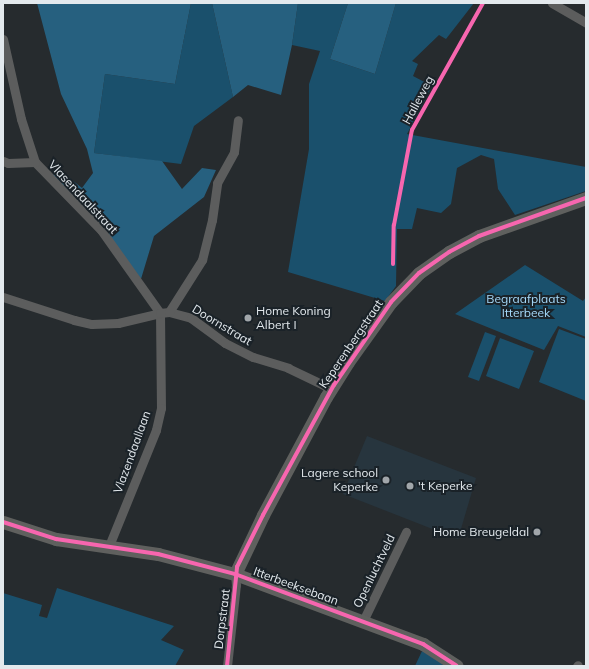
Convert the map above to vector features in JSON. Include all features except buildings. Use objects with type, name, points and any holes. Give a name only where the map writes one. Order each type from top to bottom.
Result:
[{"type":"street","points":[[552,3],[586,23]]},
{"type":"street","name":"Vlasendaalstraat","points":[[3,39],[21,119],[35,162],[100,230],[164,312]]},
{"type":"street","points":[[164,312],[202,260],[212,220],[217,183],[234,152],[238,120]]},
{"type":"street","points":[[3,161],[8,163],[35,162]]},
{"type":"street","name":"Keperenbergstraat","points":[[235,574],[263,515],[332,389],[348,362],[391,302],[419,273],[449,252],[479,236],[586,198]]},
{"type":"street","name":"Doornstraat","points":[[3,296],[74,320],[92,324],[118,323],[164,312],[191,318],[225,343],[253,357],[288,368],[332,389]]},
{"type":"street","name":"Vlazendaallaan","points":[[108,548],[156,430],[161,408],[164,312]]},
{"type":"street","name":"Itterbeeksebaan","points":[[3,522],[56,539],[108,548],[158,554],[235,574],[423,644],[457,666]]},
{"type":"street","name":"Openluchtveld","points":[[363,621],[406,532]]},
{"type":"street","name":"Dorpstraat","points":[[227,666],[236,585],[235,574]]},
{"type":"shaded area","points":[[37,3],[191,3],[175,84],[105,74],[94,153],[162,161],[182,189],[202,168],[216,170],[204,197],[154,236],[141,279],[96,218],[51,175],[63,173],[82,188],[93,173],[87,149],[61,94]]},
{"type":"shaded area","points":[[212,3],[298,3],[292,45],[281,95],[248,85],[233,97]]},
{"type":"shaded area","points":[[348,3],[396,3],[375,74],[330,59]]},
{"type":"shaded area","name":"'t Keperke","points":[[367,436],[476,478],[458,539],[343,494]]},
{"type":"green space","points":[[191,3],[212,3],[233,97],[194,126],[181,164],[94,153],[105,74],[175,84]]},
{"type":"green space","points":[[298,3],[348,3],[330,59],[375,74],[396,3],[474,3],[446,39],[439,35],[412,61],[418,64],[413,76],[432,86],[407,134],[586,167],[586,191],[515,215],[498,189],[494,159],[481,155],[457,168],[451,204],[441,213],[417,208],[412,229],[397,229],[396,286],[385,301],[288,272],[309,149],[309,84],[320,51],[292,45]]},
{"type":"green space","name":"Begraafplaats Itterbeek","points":[[525,265],[583,301],[586,297],[586,337],[558,326],[544,350],[455,314]]},
{"type":"green space","points":[[559,329],[586,339],[586,401],[539,382]]},
{"type":"green space","points":[[485,332],[496,336],[479,381],[468,377]]},
{"type":"green space","points":[[500,338],[534,351],[519,389],[486,376]]},
{"type":"green space","points":[[57,588],[174,626],[161,640],[184,650],[175,666],[3,666],[3,593],[42,605],[39,616],[47,618]]},
{"type":"green space","points":[[422,651],[437,660],[445,666],[415,666]]},
{"type":"cycle path","name":"Halleweg","points":[[393,264],[394,225],[412,130],[483,3]]},
{"type":"cycle path","points":[[227,666],[237,567],[263,515],[334,385],[391,302],[419,273],[449,252],[479,236],[586,198]]},
{"type":"cycle path","points":[[3,522],[56,539],[158,554],[235,574],[423,644],[457,666]]},
{"type":"place","name":"Home Koning Albert I","points":[[248,318]]},
{"type":"place","name":"Lagere school Keperke","points":[[386,480]]},
{"type":"place","name":"'t Keperke","points":[[410,486]]},
{"type":"place","name":"Home Breugeldal","points":[[537,532]]}]
